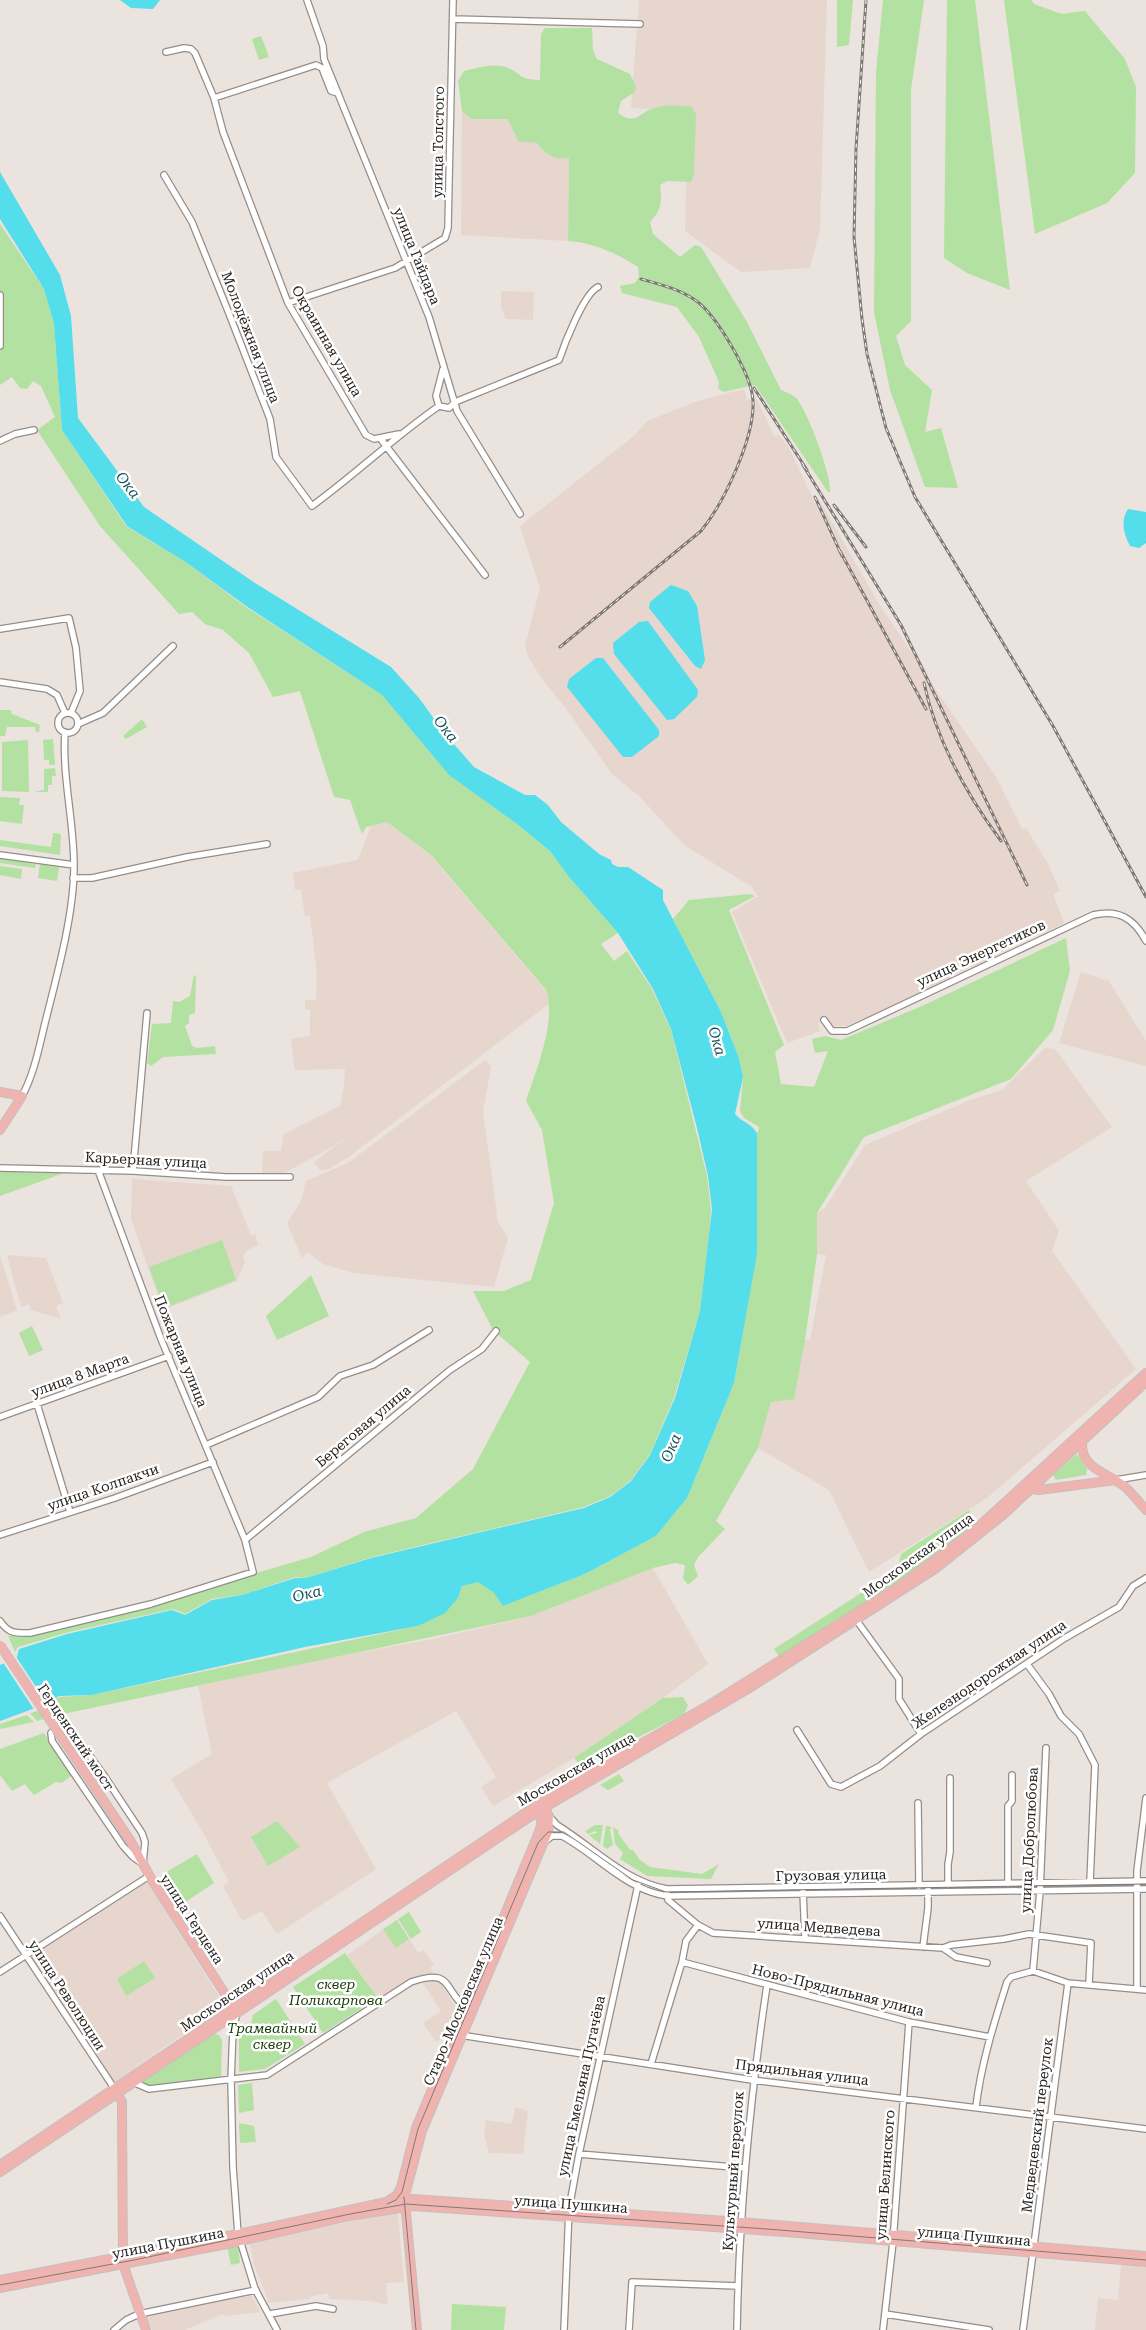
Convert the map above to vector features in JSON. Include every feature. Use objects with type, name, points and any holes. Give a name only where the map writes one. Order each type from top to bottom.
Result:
[{"type":"main road","points":[[0,1092],[22,1096],[0,1130]]},
{"type":"main road","name":"Московская улица","points":[[812,1646],[857,1621],[935,1569],[981,1534],[1146,1373]]},
{"type":"main road","name":"Московская улица","points":[[0,2172],[235,2010],[539,1807],[662,1740],[812,1646],[924,1569],[1028,1488],[1082,1443],[1146,1382]]},
{"type":"main road","points":[[1082,1443],[1084,1454],[1093,1467],[1125,1487],[1146,1510]]},
{"type":"main road","points":[[1028,1488],[1116,1480]]},
{"type":"main road","name":"Герценский мост","points":[[0,1645],[131,1841]]},
{"type":"main road","points":[[386,2202],[397,2195],[401,2187],[416,2128],[459,2035],[466,2008],[538,1836],[542,1821],[539,1807]]},
{"type":"main road","name":"Грузовая улица","points":[[539,1807],[549,1816]]},
{"type":"main road","name":"Старо-Московская улица","points":[[405,2203],[422,2131],[459,2035],[543,1844],[549,1828],[549,1816]]},
{"type":"main road","name":"улица Герцена","points":[[131,1841],[150,1876],[235,2010]]},
{"type":"main road","name":"Московская улица","points":[[0,2165],[116,2091],[135,2082],[235,2010]]},
{"type":"main road","points":[[116,2091],[122,2110],[123,2261],[139,2314],[146,2330]]},
{"type":"main road","points":[[401,2187],[405,2203],[417,2330]]},
{"type":"main road","name":"улица Пушкина","points":[[239,2238],[386,2202],[741,2225],[1146,2256]]},
{"type":"main road","name":"улица Пушкина","points":[[0,2288],[405,2203]]},
{"type":"main road","name":"улица Пушкина","points":[[1035,2249],[1146,2262]]},
{"type":"main road","name":"улица Пушкина","points":[[0,2280],[123,2261]]},
{"type":"street","name":"улица Гайдара","points":[[307,0],[323,46],[324,59],[428,317],[460,419],[520,514]]},
{"type":"street","name":"улица Толстого","points":[[288,303],[395,268],[405,260],[442,241],[447,233],[453,0]]},
{"type":"street","points":[[453,19],[640,24]]},
{"type":"street","name":"Окраинная улица","points":[[166,52],[184,48],[191,49],[214,98],[223,132],[288,303],[366,435],[374,439],[380,438],[485,576]]},
{"type":"street","points":[[214,98],[316,64],[322,68],[332,91],[338,94]]},
{"type":"street","name":"Молодёжная улица","points":[[164,175],[192,222],[228,311],[270,418],[276,457],[312,506],[386,447]]},
{"type":"street","points":[[386,447],[400,433],[439,406],[449,408],[456,402],[559,360],[568,332],[591,293],[598,287]]},
{"type":"street","points":[[0,295],[0,346]]},
{"type":"street","points":[[439,406],[436,396],[444,367]]},
{"type":"street","points":[[0,441],[15,434],[34,430]]},
{"type":"street","points":[[380,438],[400,433]]},
{"type":"street","points":[[0,629],[68,618],[76,648],[80,691],[68,713],[58,721],[59,728],[65,732],[73,731],[78,724],[103,713],[173,646]]},
{"type":"street","points":[[0,682],[47,689],[56,695],[68,713],[77,717],[78,724]]},
{"type":"street","points":[[22,1096],[36,1057],[53,990],[73,878],[74,865],[64,762],[65,732]]},
{"type":"street","points":[[73,878],[92,878],[186,857],[267,844]]},
{"type":"street","points":[[0,855],[74,865]]},
{"type":"street","name":"улица Энергетиков","points":[[824,1020],[832,1031],[847,1031],[1093,914],[1111,912],[1124,915],[1132,922],[1146,941]]},
{"type":"street","points":[[133,1171],[147,1013]]},
{"type":"street","name":"Карьерная улица","points":[[0,1168],[133,1171],[226,1177],[290,1177]]},
{"type":"street","name":"Пожарная улица","points":[[0,1621],[7,1630],[30,1633],[151,1604],[252,1572],[245,1540],[169,1356],[98,1170]]},
{"type":"street","points":[[206,1445],[318,1397],[340,1376],[373,1365],[429,1330]]},
{"type":"street","name":"Береговая улица","points":[[245,1540],[450,1370],[482,1349],[496,1331]]},
{"type":"street","name":"улица 8 Марта","points":[[0,1417],[169,1356]]},
{"type":"street","points":[[37,1404],[70,1512]]},
{"type":"street","name":"улица Колпакчи","points":[[0,1535],[115,1498],[213,1462]]},
{"type":"street","points":[[1116,1480],[1146,1475]]},
{"type":"street","name":"Железнодорожная улица","points":[[797,1730],[831,1784],[841,1786],[880,1766],[921,1734],[1065,1638],[1119,1607],[1133,1586],[1146,1578]]},
{"type":"street","points":[[857,1621],[899,1679],[899,1698],[921,1734]]},
{"type":"street","points":[[1027,1664],[1049,1694],[1061,1716],[1079,1734],[1095,1765],[1090,1882]]},
{"type":"street","points":[[65,1726],[76,1737],[103,1774],[142,1835],[145,1850],[143,1864],[133,1857],[112,1830],[52,1741],[51,1733],[55,1728],[65,1726]]},
{"type":"street","name":"улица Добролюбова","points":[[1033,1971],[1040,1891],[1046,1748]]},
{"type":"street","points":[[1008,1884],[1008,1806],[1012,1801],[1012,1775]]},
{"type":"street","points":[[948,1886],[950,1778]]},
{"type":"street","points":[[1137,1989],[1136,1881],[1146,1798]]},
{"type":"street","points":[[918,1803],[920,1886]]},
{"type":"street","name":"Грузовая улица","points":[[549,1816],[560,1827],[638,1884]]},
{"type":"street","name":"Грузовая улица","points":[[542,1821],[549,1828],[638,1884],[667,1893],[803,1895],[1146,1889]]},
{"type":"street","points":[[538,1836],[549,1828],[560,1827]]},
{"type":"street","points":[[131,1841],[139,1842],[142,1835]]},
{"type":"street","points":[[543,1844],[552,1836],[562,1836]]},
{"type":"street","points":[[0,1972],[150,1876]]},
{"type":"street","name":"Грузовая улица","points":[[667,1893],[803,1888],[1146,1881]]},
{"type":"street","name":"улица Емельяна Пугачёва","points":[[564,2330],[569,2213],[579,2154],[638,1884]]},
{"type":"street","points":[[923,1947],[928,1886]]},
{"type":"street","points":[[803,1888],[805,1938]]},
{"type":"street","name":"улица Медведева","points":[[667,1893],[668,1900],[698,1925],[716,1933],[943,1948],[956,1957],[987,1963]]},
{"type":"street","name":"улица Революции","points":[[0,1916],[116,2091]]},
{"type":"street","points":[[651,2064],[682,1962],[686,1941],[698,1925]]},
{"type":"street","points":[[943,1948],[972,1941],[1036,1934],[1091,1943],[1089,1984]]},
{"type":"street","name":"Ново-Прядильная улица","points":[[682,1962],[909,2022],[990,2037]]},
{"type":"street","points":[[976,2107],[979,2080],[990,2037],[1009,1979],[1014,1975],[1033,1971],[1068,1983],[1146,1990]]},
{"type":"street","points":[[135,2082],[145,2088],[160,2088],[267,2075],[411,1982],[422,1978],[434,1977],[444,1980],[466,2008]]},
{"type":"street","name":"Медведевский переулок","points":[[1023,2330],[1068,1983]]},
{"type":"street","name":"Культурный переулок","points":[[737,2330],[741,2225],[752,2080],[767,1985]]},
{"type":"street","points":[[235,2010],[231,2080],[233,2167],[239,2238],[256,2290],[277,2330]]},
{"type":"street","name":"улица Белинского","points":[[883,2330],[894,2238],[909,2022]]},
{"type":"street","name":"Прядильная улица","points":[[459,2035],[752,2080],[903,2097],[1146,2129]]},
{"type":"street","points":[[579,2154],[745,2168]]},
{"type":"street","points":[[629,2330],[632,2282],[738,2286]]},
{"type":"street","points":[[114,2330],[126,2320],[139,2314],[256,2290]]},
{"type":"street","points":[[270,2314],[316,2306],[334,2309]]},
{"type":"street","points":[[885,2314],[988,2330]]},
{"type":"shaded area","points":[[639,0],[827,0],[820,229],[810,268],[741,272],[685,231],[688,111],[631,108]]},
{"type":"shaded area","points":[[511,109],[569,158],[568,241],[461,235],[462,111]]},
{"type":"shaded area","points":[[501,291],[534,292],[533,320],[506,319],[501,308]]},
{"type":"shaded area","points":[[744,389],[747,400],[757,399],[774,436],[779,435],[790,450],[815,503],[820,501],[877,601],[917,661],[920,660],[934,687],[996,777],[1022,829],[1026,828],[1048,864],[1060,891],[1053,894],[1064,923],[990,957],[991,959],[972,968],[970,964],[966,965],[967,969],[957,973],[956,971],[950,973],[951,978],[847,1026],[833,1026],[827,1019],[818,1023],[820,1031],[787,1043],[732,912],[758,896],[752,887],[684,845],[639,796],[612,774],[565,707],[544,682],[529,658],[525,646],[540,588],[520,526],[635,435],[647,421],[698,401]]},
{"type":"shaded area","points":[[387,822],[431,856],[545,990],[550,1003],[350,1156],[327,1170],[320,1170],[314,1162],[359,1128],[335,1145],[281,1175],[262,1175],[263,1151],[281,1151],[284,1134],[340,1106],[344,1087],[345,1069],[295,1070],[291,1039],[310,1036],[310,1010],[305,1009],[305,1000],[316,1000],[317,973],[310,916],[305,916],[301,890],[295,890],[293,873],[358,860],[371,826]]},
{"type":"shaded area","points":[[1081,972],[1109,981],[1146,1041],[1146,1066],[1059,1043]]},
{"type":"shaded area","points":[[1045,1048],[1055,1049],[1112,1127],[1026,1181],[1059,1231],[1052,1251],[1136,1369],[987,1498],[869,1572],[829,1490],[758,1448],[771,1402],[794,1398],[805,1340],[810,1340],[826,1255],[817,1254],[817,1213],[825,1208],[865,1145],[970,1100],[1002,1090]]},
{"type":"shaded area","points":[[485,1060],[491,1067],[483,1111],[498,1222],[508,1238],[494,1287],[354,1273],[323,1264],[308,1252],[302,1258],[287,1223],[301,1201],[306,1181],[348,1163]]},
{"type":"shaded area","points":[[132,1179],[231,1186],[251,1235],[255,1234],[258,1245],[248,1250],[243,1256],[245,1262],[237,1281],[163,1310],[131,1219]]},
{"type":"shaded area","points":[[7,1255],[46,1258],[63,1303],[56,1306],[61,1319],[31,1310],[29,1304],[21,1307]]},
{"type":"shaded area","points":[[0,1256],[17,1310],[0,1317]]},
{"type":"shaded area","points":[[653,1568],[708,1664],[663,1698],[574,1758],[493,1806],[481,1787],[496,1777],[456,1711],[327,1783],[376,1869],[277,1934],[262,1911],[242,1921],[223,1886],[229,1882],[205,1836],[171,1779],[212,1754],[198,1686],[317,1660],[434,1639],[531,1616]]},
{"type":"shaded area","points":[[147,1882],[225,2006],[114,2082],[32,1956]]},
{"type":"shaded area","points":[[397,1920],[418,1953],[424,1950],[434,1965],[430,1968],[457,2009],[449,2033],[436,2042],[423,2023],[441,2011],[418,1975],[379,1999],[347,1955]]},
{"type":"shaded area","points":[[515,2107],[528,2111],[523,2154],[489,2153],[484,2135],[486,2120],[512,2124]]},
{"type":"shaded area","points":[[396,2212],[398,2214],[404,2282],[386,2283],[388,2305],[371,2301],[329,2299],[328,2293],[313,2296],[309,2299],[269,2303],[254,2264],[249,2242]]},
{"type":"shaded area","points":[[1121,2264],[1146,2267],[1146,2330],[1095,2330],[1098,2298],[1118,2300]]},
{"type":"shaded area","points":[[251,2294],[260,2312],[225,2316],[222,2314],[185,2330],[152,2330],[146,2317]]},
{"type":"green space","points":[[837,0],[853,0],[849,45],[837,47]]},
{"type":"green space","points":[[883,0],[924,0],[911,90],[911,321],[896,336],[905,365],[932,390],[925,432],[941,428],[958,488],[925,487],[890,390],[874,312],[876,72]]},
{"type":"green space","points":[[947,0],[975,0],[1010,290],[967,273],[944,258]]},
{"type":"green space","points":[[1004,0],[1031,0],[1034,4],[1062,14],[1085,11],[1125,59],[1136,87],[1135,173],[1107,203],[1035,234]]},
{"type":"green space","points":[[545,28],[592,28],[593,50],[597,59],[630,74],[636,86],[635,92],[621,101],[618,113],[624,117],[637,117],[654,108],[668,106],[691,106],[696,114],[694,174],[691,182],[667,181],[660,185],[660,205],[650,222],[653,234],[680,257],[695,245],[701,247],[747,322],[781,390],[795,397],[806,414],[823,459],[830,492],[828,492],[755,385],[723,392],[718,388],[719,382],[699,337],[677,307],[622,293],[620,286],[635,283],[639,277],[638,267],[604,250],[568,241],[569,158],[551,156],[537,143],[518,141],[508,119],[472,119],[462,111],[458,81],[464,71],[486,66],[503,66],[524,78],[540,80],[541,34]]},
{"type":"green space","points":[[261,36],[269,57],[259,60],[252,39]]},
{"type":"green space","points":[[0,224],[44,289],[54,324],[62,430],[126,526],[187,563],[243,605],[382,695],[449,775],[517,824],[550,851],[569,877],[618,933],[601,944],[614,961],[627,951],[652,989],[671,1030],[707,1176],[711,1209],[700,1311],[674,1398],[650,1454],[631,1480],[610,1496],[584,1507],[372,1557],[306,1578],[295,1577],[242,1595],[212,1599],[185,1614],[173,1609],[69,1632],[18,1647],[15,1652],[8,1636],[151,1604],[311,1557],[364,1532],[416,1518],[473,1469],[530,1362],[493,1330],[473,1291],[504,1291],[531,1280],[554,1203],[542,1130],[526,1101],[540,1061],[547,1030],[549,1002],[546,990],[432,856],[387,822],[366,827],[362,834],[350,800],[334,797],[300,691],[273,697],[249,653],[223,630],[205,624],[192,612],[179,614],[100,526],[37,430],[55,417],[41,386],[33,381],[27,389],[20,388],[12,377],[0,385]]},
{"type":"green space","points":[[0,710],[11,710],[12,714],[40,725],[39,732],[36,732],[35,727],[7,727],[5,736],[0,736]]},
{"type":"green space","points":[[142,719],[147,727],[126,739],[123,736]]},
{"type":"green space","points":[[53,739],[55,765],[49,765],[49,760],[44,760],[43,740]]},
{"type":"green space","points":[[28,740],[29,792],[2,791],[2,742]]},
{"type":"green space","points":[[55,768],[56,776],[52,776],[52,785],[48,785],[48,792],[34,792],[44,790],[44,769]]},
{"type":"green space","points":[[0,797],[20,798],[19,805],[24,805],[22,824],[0,821]]},
{"type":"green space","points":[[53,833],[61,834],[60,855],[0,846],[0,840],[51,847]]},
{"type":"green space","points":[[0,858],[36,864],[35,868],[0,863]]},
{"type":"green space","points":[[40,864],[59,867],[57,881],[38,878]]},
{"type":"green space","points":[[0,866],[22,869],[21,879],[0,875]]},
{"type":"green space","points":[[750,894],[755,896],[729,910],[784,1045],[775,1052],[781,1084],[814,1087],[828,1051],[815,1053],[812,1039],[825,1036],[841,1040],[922,1006],[1066,938],[1070,971],[1053,1030],[1011,1079],[864,1137],[817,1213],[817,1254],[805,1340],[794,1399],[771,1402],[758,1448],[716,1521],[725,1529],[698,1557],[694,1565],[698,1576],[688,1585],[683,1578],[685,1565],[675,1563],[653,1568],[531,1616],[58,1715],[37,1721],[30,1713],[38,1711],[37,1709],[59,1697],[92,1695],[418,1626],[458,1598],[462,1586],[478,1581],[493,1592],[503,1606],[585,1574],[656,1536],[687,1498],[734,1383],[757,1252],[756,1139],[759,1127],[744,1118],[740,1111],[743,1077],[739,1058],[721,1012],[673,919],[689,900]]},
{"type":"green space","points":[[194,975],[196,976],[195,1013],[189,1015],[189,1023],[185,1026],[192,1046],[197,1048],[215,1046],[216,1054],[163,1057],[151,1066],[147,1063],[152,1024],[171,1023],[173,1001],[179,1002],[190,996]]},
{"type":"green space","points":[[0,1172],[64,1173],[0,1196]]},
{"type":"green space","points":[[222,1240],[236,1280],[164,1308],[149,1267]]},
{"type":"green space","points":[[311,1275],[329,1316],[277,1340],[266,1316]]},
{"type":"green space","points":[[32,1326],[43,1350],[29,1356],[19,1333]]},
{"type":"green space","points":[[1077,1454],[1087,1469],[1086,1475],[1056,1480],[1053,1475]]},
{"type":"green space","points":[[969,1510],[975,1525],[902,1581],[779,1657],[774,1649],[897,1570],[901,1554]]},
{"type":"green space","points":[[683,1697],[688,1705],[684,1714],[581,1766],[574,1758],[663,1698]]},
{"type":"green space","points":[[27,1715],[34,1722],[0,1729],[0,1724]]},
{"type":"green space","points":[[44,1733],[72,1775],[62,1783],[56,1782],[34,1795],[25,1784],[12,1791],[0,1775],[0,1749]]},
{"type":"green space","points":[[619,1774],[624,1781],[608,1790],[600,1785]]},
{"type":"green space","points":[[277,1821],[300,1847],[268,1866],[251,1837]]},
{"type":"green space","points":[[595,1825],[603,1825],[600,1844],[589,1835],[597,1833],[596,1831],[588,1834],[585,1831]]},
{"type":"green space","points":[[606,1826],[612,1827],[610,1830],[613,1845],[607,1849],[603,1846]]},
{"type":"green space","points":[[613,1827],[619,1831],[618,1833],[630,1850],[633,1850],[640,1860],[650,1867],[702,1874],[719,1864],[711,1879],[647,1876],[620,1859],[623,1853],[615,1844]]},
{"type":"green space","points":[[197,1854],[214,1883],[181,1905],[163,1874]]},
{"type":"green space","points":[[409,1912],[421,1932],[411,1939],[398,1919]]},
{"type":"green space","points":[[397,1920],[409,1939],[396,1948],[383,1929]]},
{"type":"green space","name":"сквер Поликарпова","points":[[345,1953],[378,1998],[323,2033],[293,1987]]},
{"type":"green space","points":[[144,1961],[155,1978],[126,1996],[117,1979]]},
{"type":"green space","name":"Трамвайный сквер","points":[[276,1999],[305,2044],[265,2069],[239,2072],[239,2031],[250,2028],[253,2015]]},
{"type":"green space","points":[[213,2033],[219,2035],[222,2040],[221,2077],[147,2086],[143,2081]]},
{"type":"green space","points":[[252,2083],[254,2110],[239,2113],[238,2085]]},
{"type":"green space","points":[[239,2123],[254,2126],[256,2142],[240,2143]]},
{"type":"green space","points":[[238,2244],[240,2263],[231,2265],[227,2246]]},
{"type":"green space","points":[[452,2304],[506,2307],[504,2330],[451,2330]]},
{"type":"water","points":[[120,0],[160,0],[153,9],[131,8]]},
{"type":"water","name":"Ока","points":[[0,172],[60,275],[71,316],[78,418],[144,507],[255,583],[391,667],[419,698],[445,734],[474,767],[525,795],[535,795],[548,805],[561,822],[599,854],[611,860],[612,864],[618,867],[628,867],[663,890],[663,900],[721,1012],[739,1058],[743,1077],[735,1114],[757,1133],[757,1254],[734,1383],[687,1498],[656,1536],[585,1574],[503,1606],[493,1592],[478,1582],[462,1586],[458,1598],[445,1613],[418,1626],[305,1647],[92,1695],[59,1696],[46,1704],[0,1721],[0,1665],[17,1657],[19,1649],[67,1634],[172,1610],[185,1615],[212,1600],[242,1595],[295,1578],[306,1578],[371,1558],[584,1508],[610,1497],[631,1481],[650,1455],[675,1398],[700,1311],[712,1209],[708,1176],[698,1132],[671,1029],[653,989],[618,933],[569,877],[550,851],[517,824],[449,775],[382,695],[246,606],[187,563],[127,526],[62,430],[54,324],[44,289],[0,219]]},
{"type":"water","points":[[1128,509],[1146,512],[1146,543],[1139,548],[1130,546],[1126,537],[1124,518]]},
{"type":"water","points":[[671,585],[688,591],[697,606],[705,660],[701,669],[695,666],[649,608],[650,602]]},
{"type":"water","points":[[648,621],[698,690],[697,697],[674,719],[667,720],[614,654],[613,643],[639,622]]},
{"type":"water","points":[[596,658],[603,658],[659,730],[659,736],[632,757],[623,757],[567,687],[569,679]]},
{"type":"pier","points":[[15,1655],[48,1705],[35,1711],[2,1661]]},
{"type":"tram line","points":[[387,2204],[396,2200],[402,2192],[418,2129],[538,1843],[548,1832],[564,1832],[633,1880],[666,1892],[1146,1884]]},
{"type":"tram line","points":[[404,2197],[416,2330]]},
{"type":"tram line","points":[[0,2285],[134,2260],[406,2204],[767,2229],[1146,2260]]},
{"type":"railway","points":[[866,0],[856,149],[854,237],[867,354],[886,428],[915,497],[1053,726],[1146,897]]},
{"type":"railway","points":[[560,647],[701,531],[728,487],[749,433],[753,401],[751,390],[740,361],[713,318],[689,296],[641,279]]},
{"type":"railway","points":[[754,388],[807,470]]},
{"type":"railway","points":[[803,465],[901,625],[1027,885]]},
{"type":"railway","points":[[815,497],[842,556]]},
{"type":"railway","points":[[834,505],[866,547]]},
{"type":"railway","points":[[840,551],[926,709]]},
{"type":"railway","points":[[924,683],[936,725],[954,766],[976,805],[1001,841]]}]
